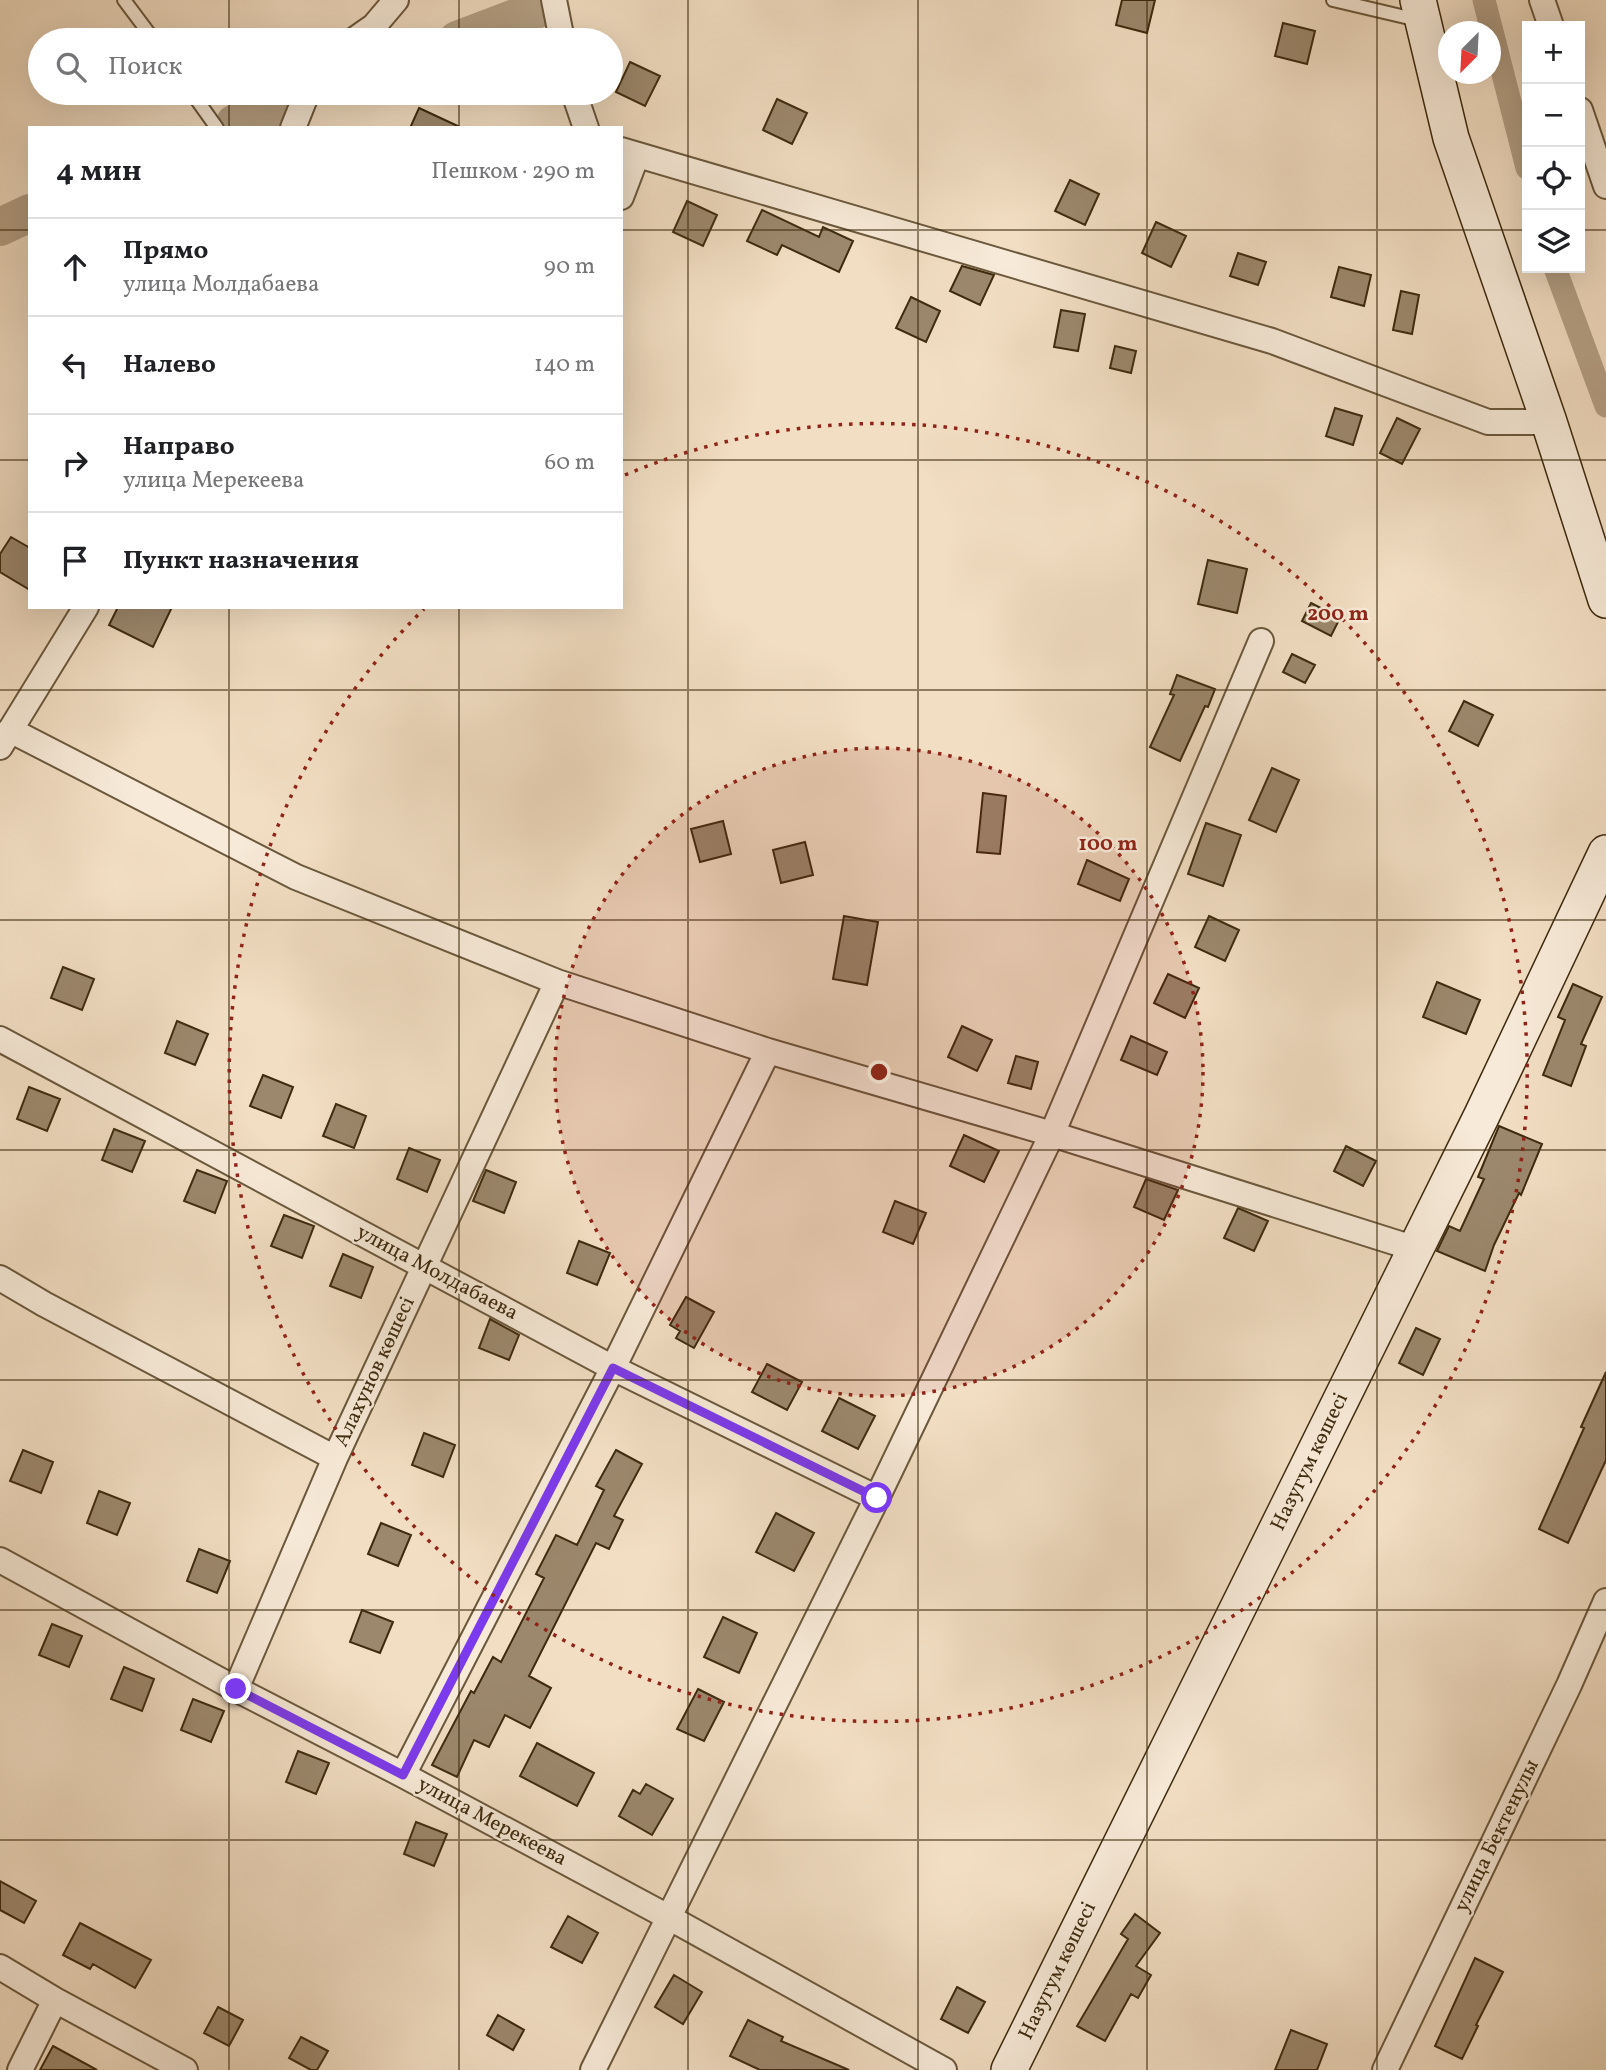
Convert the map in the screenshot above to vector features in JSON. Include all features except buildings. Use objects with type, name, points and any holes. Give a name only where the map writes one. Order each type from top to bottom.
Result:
[{"type":"street","points":[[371,28],[396,0]]},
{"type":"street","points":[[554,0],[560,28]]},
{"type":"street","points":[[1542,0],[1549,21]]},
{"type":"street","points":[[1421,11],[1451,138],[1549,422],[1606,600]]},
{"type":"street","points":[[294,126],[302,105]]},
{"type":"street","points":[[578,105],[585,126]]},
{"type":"street","points":[[1585,125],[1606,186]]},
{"type":"street","points":[[623,186],[629,153],[1272,341],[1488,422],[1549,422]]},
{"type":"street","points":[[85,609],[5,738],[296,877],[557,982],[768,1051],[1052,1135],[1416,1249]]},
{"type":"street","points":[[593,2070],[877,1498],[1052,1135],[1262,641]]},
{"type":"street","name":"Назугум көшесі","points":[[1009,2070],[1482,1115],[1606,853]]},
{"type":"street","name":"Алахунов көшесі","points":[[236,1689],[335,1458],[557,982]]},
{"type":"street","name":"улица Молдабаева","points":[[0,1039],[613,1368],[877,1498]]},
{"type":"street","points":[[403,1775],[613,1368],[768,1051]]},
{"type":"street","points":[[0,1278],[335,1458]]},
{"type":"street","name":"улица Мерекеева","points":[[0,1560],[236,1689],[670,1918],[944,2070]]},
{"type":"street","name":"улица Бектенулы","points":[[1385,2070],[1569,1685],[1606,1601]]},
{"type":"street","points":[[0,1966],[55,2000],[185,2070]]},
{"type":"street","points":[[20,2070],[55,2000]]},
{"type":"lane","points":[[124,0],[144,28]]},
{"type":"lane","points":[[1333,0],[1421,11]]},
{"type":"lane","points":[[201,105],[216,126]]},
{"type":"waterway","points":[[1484,0],[1522,148]]},
{"type":"waterway","points":[[489,28],[536,10]]},
{"type":"waterway","points":[[235,123],[283,105]]},
{"type":"waterway","points":[[0,227],[28,214]]},
{"type":"waterway","points":[[1557,273],[1606,406]]},
{"type":"route","points":[[236,1689],[403,1775],[613,1368],[877,1498]]}]
